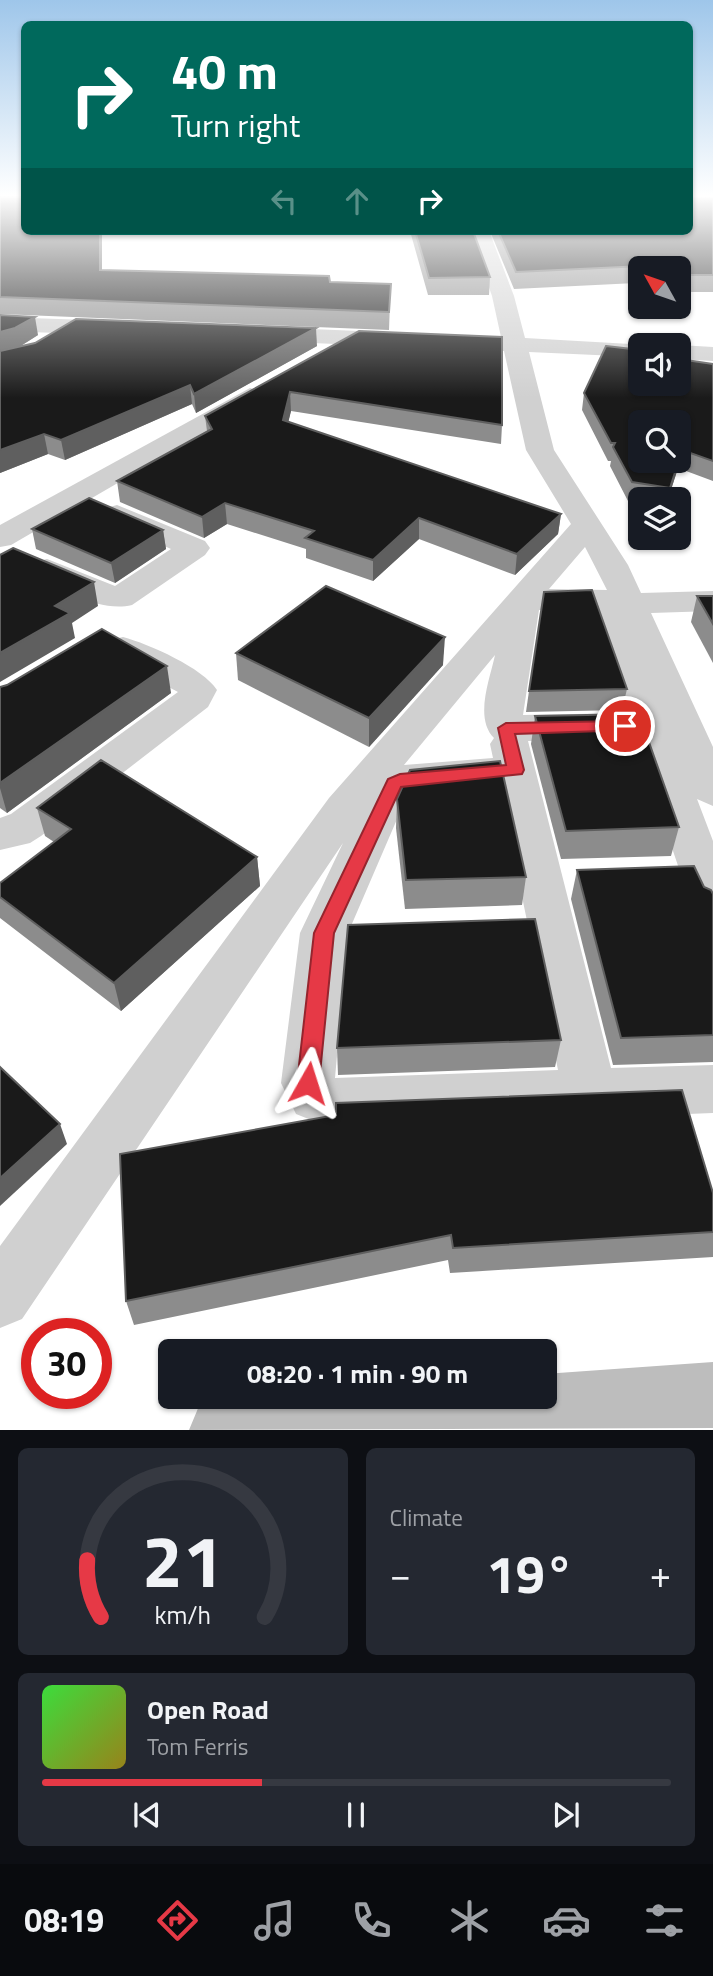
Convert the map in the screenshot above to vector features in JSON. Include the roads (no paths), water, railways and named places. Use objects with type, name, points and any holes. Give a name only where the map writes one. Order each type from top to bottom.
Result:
[{"type":"main road","points":[[223,1430],[713,1395]]},
{"type":"street","points":[[491,264],[503,296],[540,450],[587,524],[631,603],[713,790]]},
{"type":"street","points":[[0,324],[142,329]]},
{"type":"street","points":[[40,347],[75,326]]},
{"type":"street","points":[[236,332],[628,349]]},
{"type":"street","points":[[309,363],[356,337]]},
{"type":"street","points":[[691,353],[713,354]]},
{"type":"street","points":[[0,538],[274,383]]},
{"type":"street","points":[[0,548],[111,597],[120,598],[194,548],[73,495]]},
{"type":"street","points":[[0,1297],[344,810],[587,524]]},
{"type":"street","points":[[590,1093],[533,926],[563,879],[511,749],[503,708],[520,610],[533,600],[596,598],[605,603],[649,726],[698,881]]},
{"type":"street","points":[[631,603],[713,601]]},
{"type":"street","points":[[0,834],[15,832],[26,825],[195,698],[198,690],[192,684],[113,642],[94,644]]},
{"type":"street","points":[[649,726],[511,749],[394,783],[344,932],[308,1083],[315,1097],[331,1103],[713,1089]]}]
